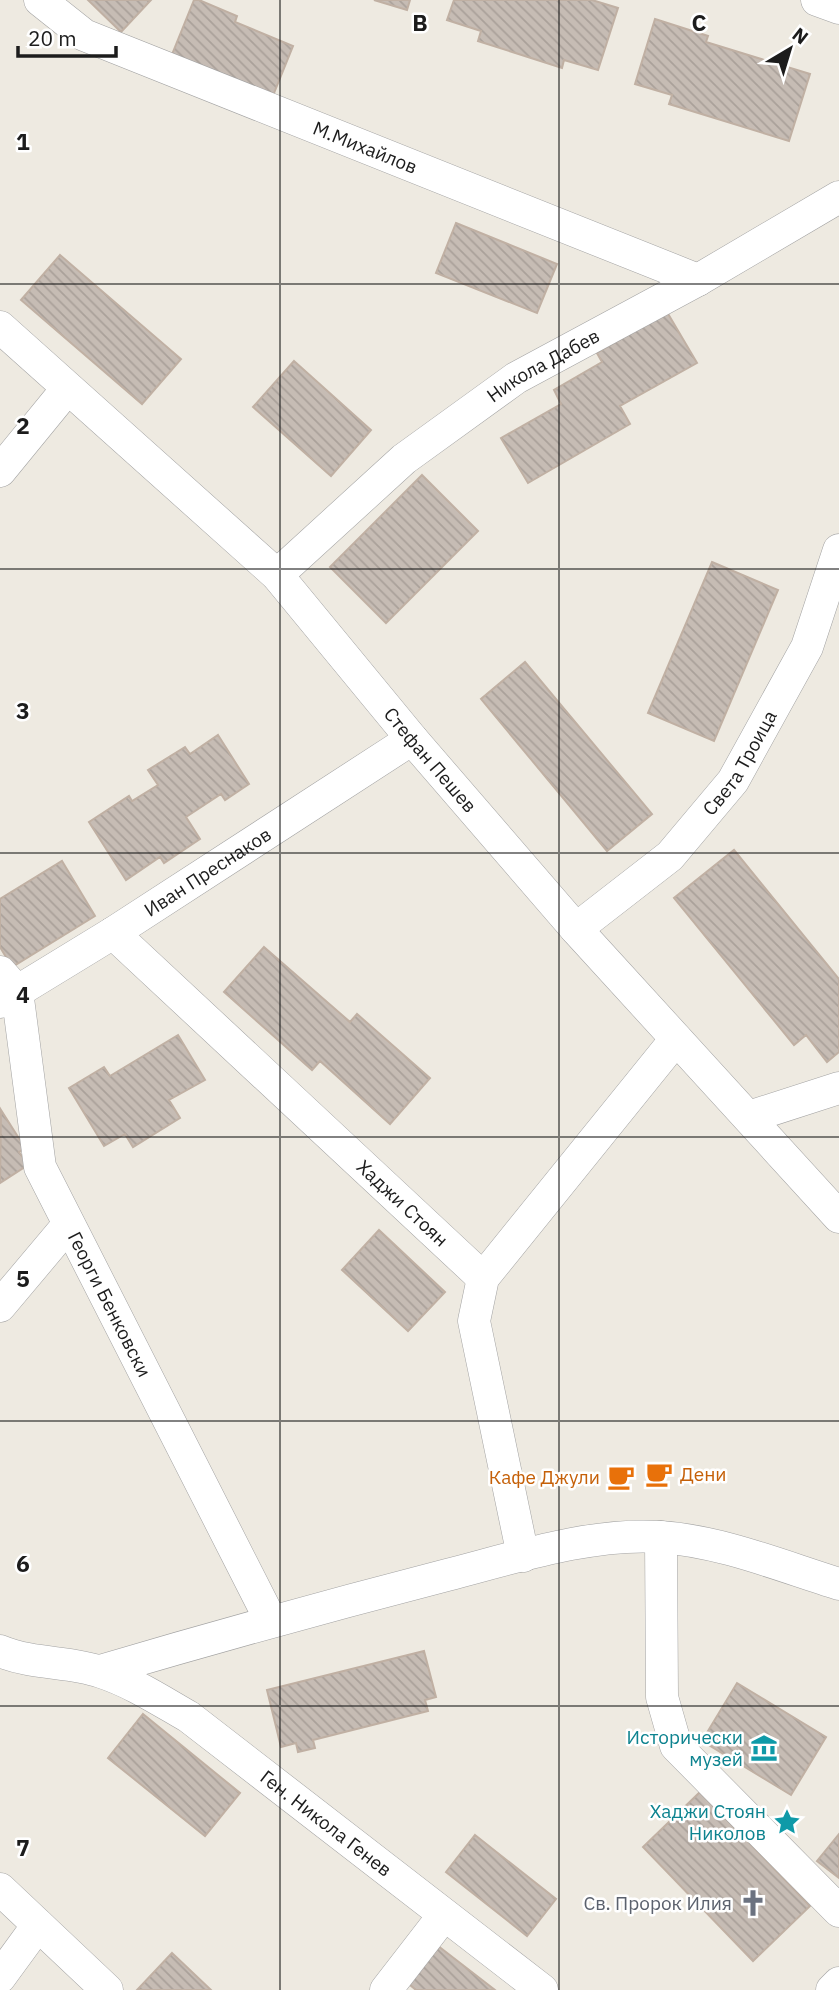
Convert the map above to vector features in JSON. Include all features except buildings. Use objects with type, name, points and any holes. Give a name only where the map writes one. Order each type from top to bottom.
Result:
[{"type":"street","name":"М.Михайлов","points":[[40,0],[84,35],[698,279]]},
{"type":"street","points":[[817,0],[839,8]]},
{"type":"street","name":"Никола Дабев","points":[[276,575],[404,459],[516,378],[698,279],[839,197]]},
{"type":"street","name":"Стефан Пешев","points":[[0,327],[276,575],[412,739],[576,929],[839,1217]]},
{"type":"street","points":[[0,471],[67,389]]},
{"type":"street","name":"Света Троица","points":[[576,929],[670,856],[733,781],[807,647],[839,550]]},
{"type":"street","name":"Иван Преснаков","points":[[6,989],[113,933],[412,739]]},
{"type":"street","name":"Хаджи Стоян","points":[[113,933],[483,1278]]},
{"type":"street","name":"Георги Бенковски","points":[[6,989],[40,1167],[271,1620]]},
{"type":"street","points":[[523,1556],[474,1321],[483,1278],[676,1039]]},
{"type":"street","points":[[750,1117],[839,1088]]},
{"type":"street","points":[[0,1306],[68,1225]]},
{"type":"street","points":[[6,1659],[100,1671],[271,1620],[523,1556],[618,1536],[661,1537],[711,1545],[839,1584]]},
{"type":"street","points":[[661,1537],[662,1697],[676,1746],[839,1911]]},
{"type":"street","name":"Ген. Никола Генев","points":[[100,1671],[149,1693],[189,1717],[542,1990]]},
{"type":"street","points":[[0,1889],[107,1990]]},
{"type":"street","points":[[386,1990],[444,1915]]},
{"type":"street","points":[[0,1977],[38,1925]]},
{"type":"street","points":[[832,1990],[839,1983]]},
{"type":"place","name":"Дени","points":[[659,1474]]},
{"type":"place","name":"Кафе Джули","points":[[621,1477]]},
{"type":"place","name":"Исторически музей","points":[[764,1748]]},
{"type":"place","name":"Хаджи Стоян Николов","points":[[787,1822]]},
{"type":"place","name":"Св. Пророк Илия","points":[[753,1903]]}]
